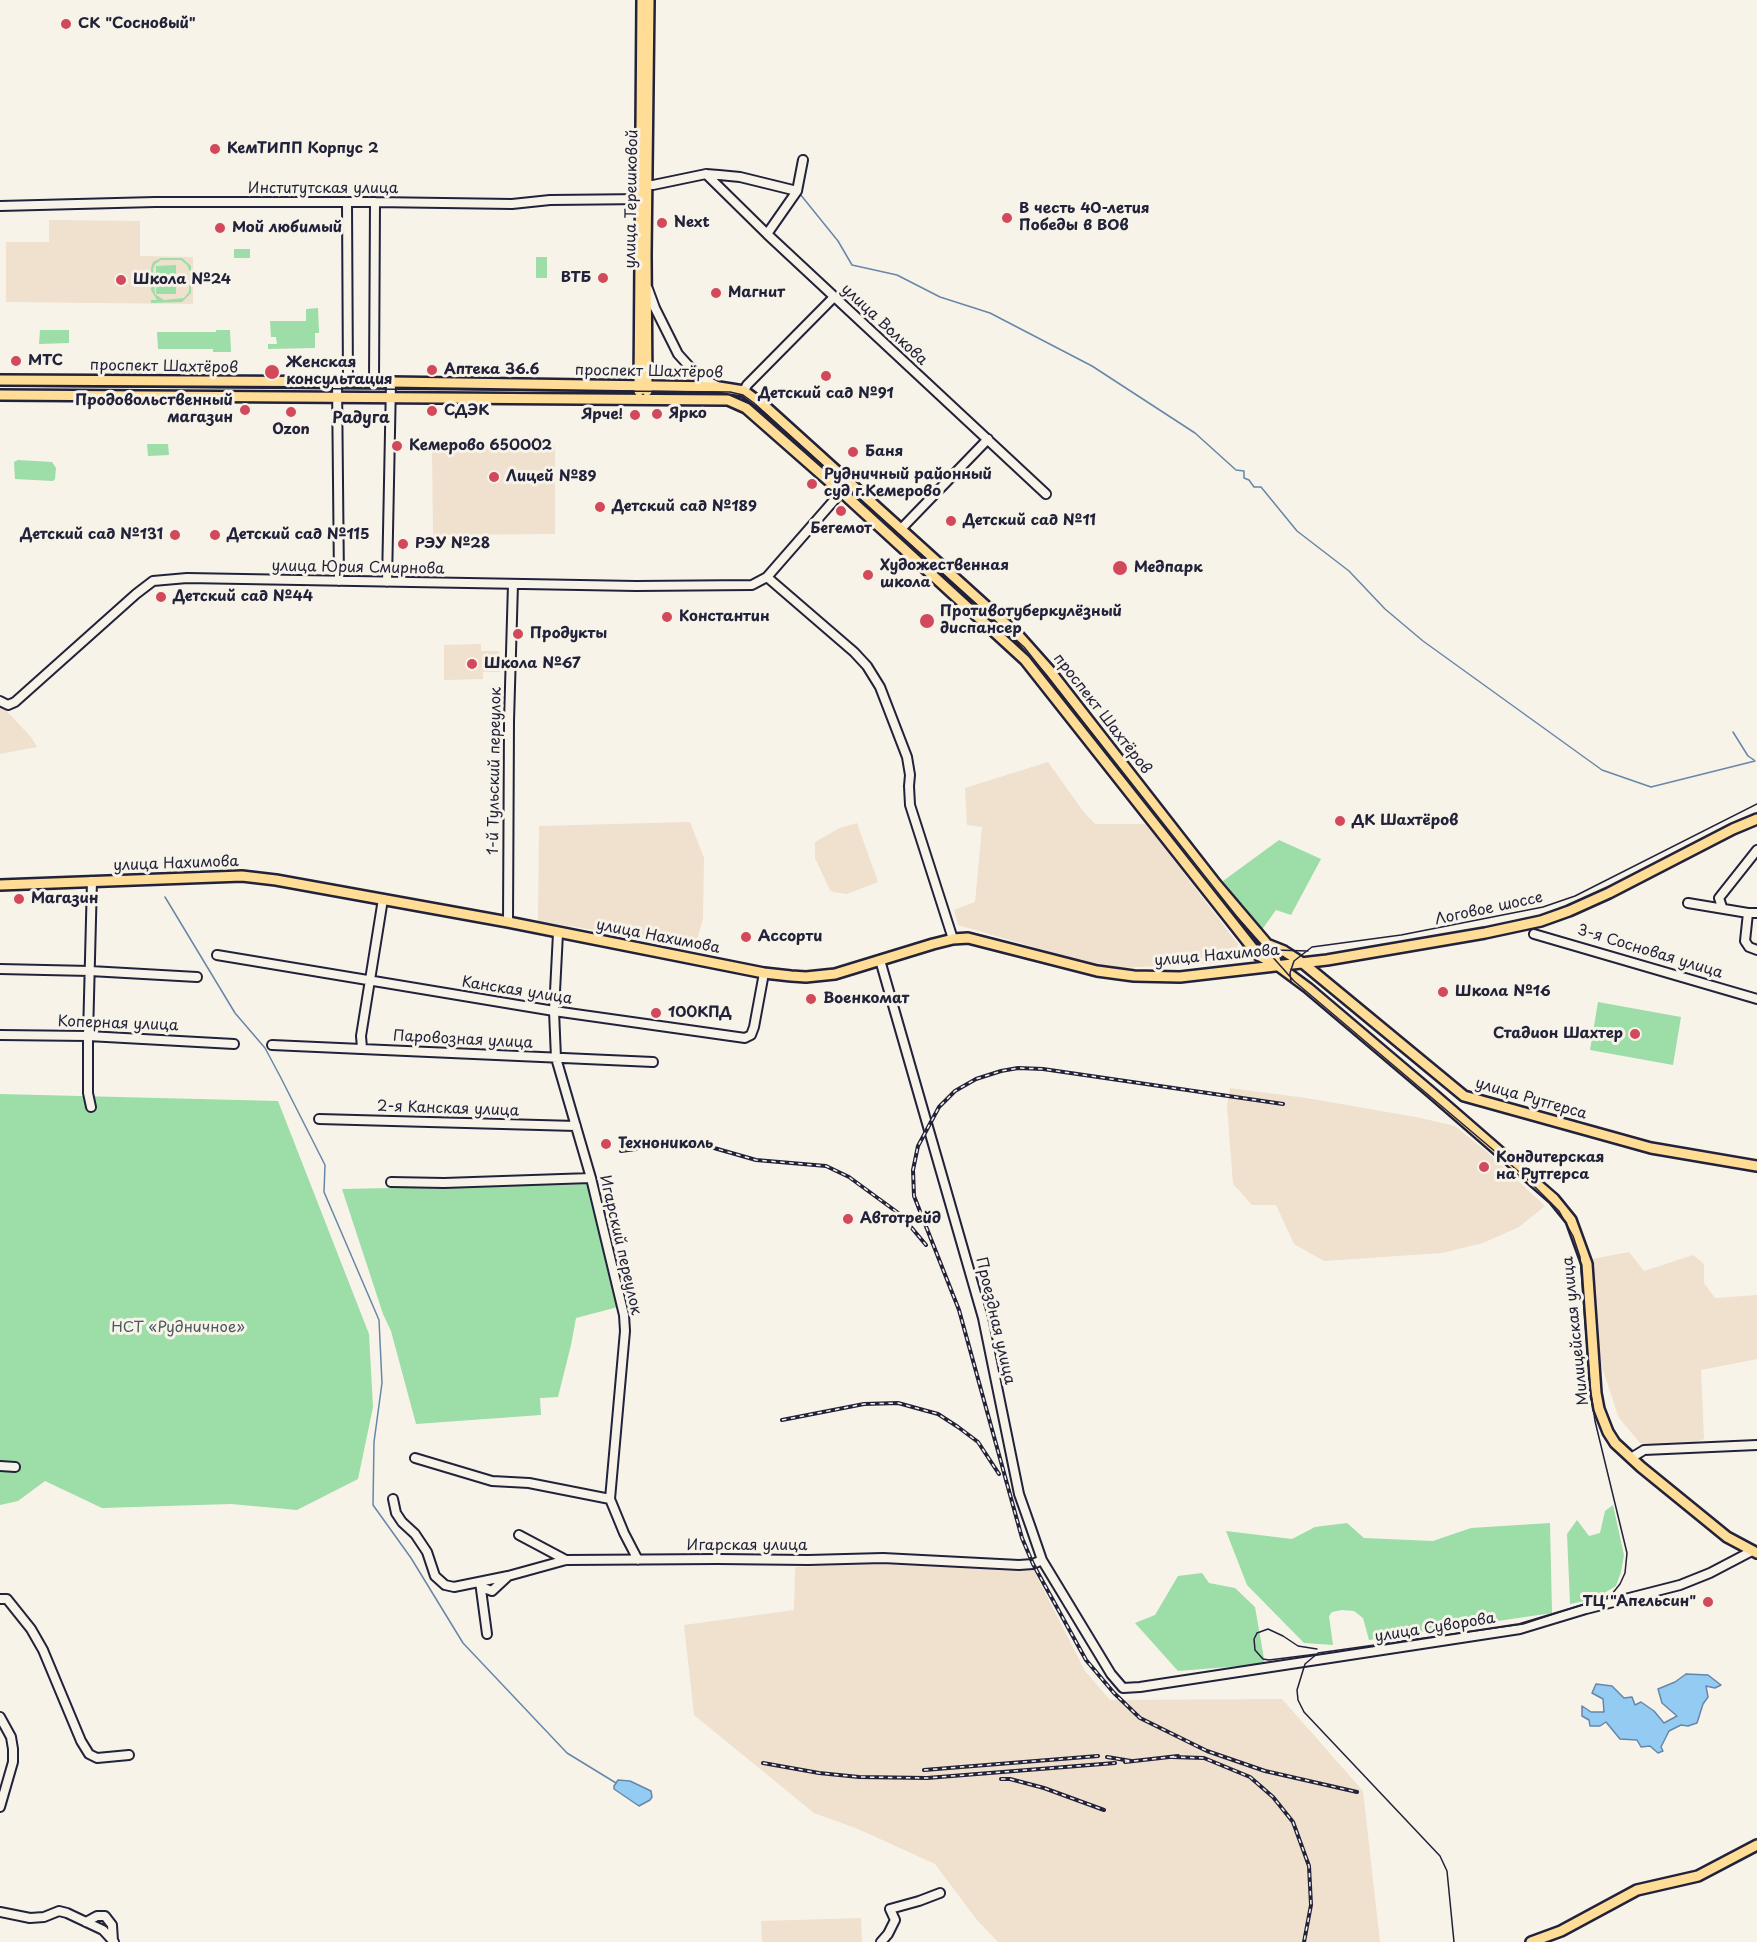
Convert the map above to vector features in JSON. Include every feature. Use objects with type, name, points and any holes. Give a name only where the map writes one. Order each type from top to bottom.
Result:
[{"type":"main road","name":"улица Терешковой","points":[[642,0],[643,399]]},
{"type":"main road","name":"улица Терешковой","points":[[643,185],[649,0]]},
{"type":"main road","name":"улица Терешковой","points":[[643,199],[646,282],[643,387]]},
{"type":"main road","name":"проспект Шахтёров","points":[[0,380],[391,382],[729,387],[744,391],[759,401],[850,482],[992,610],[1034,652],[1193,855],[1267,944],[1301,962]]},
{"type":"main road","name":"проспект Шахтёров","points":[[0,395],[643,399],[736,402],[759,418],[1026,660],[1258,955],[1278,965]]},
{"type":"main road","name":"Логовое шоссе","points":[[1301,962],[1483,928],[1554,911],[1607,889],[1757,813]]},
{"type":"main road","name":"Логовое шоссе","points":[[1301,962],[1485,933],[1557,916],[1609,893],[1757,819]]},
{"type":"main road","name":"улица Нахимова","points":[[0,885],[242,876],[276,880],[508,922],[764,973],[806,977],[835,974],[953,939],[968,938],[1081,968],[1134,976],[1180,977],[1301,962]]},
{"type":"main road","points":[[1267,944],[1276,956],[1278,965],[1449,1108],[1457,1091]]},
{"type":"main road","name":"улица Рутгерса","points":[[1301,962],[1457,1091],[1473,1099],[1651,1148],[1757,1166]]},
{"type":"main road","name":"Милицейская улица","points":[[1449,1108],[1554,1199],[1571,1220],[1587,1264],[1599,1409],[1615,1443],[1727,1537],[1755,1551]]},
{"type":"main road","points":[[1531,1942],[1561,1931],[1637,1890],[1698,1876],[1757,1845]]},
{"type":"street","points":[[767,234],[797,191],[803,160]]},
{"type":"street","points":[[643,185],[706,174],[740,177],[797,191]]},
{"type":"street","name":"улица Волкова","points":[[706,174],[1046,495]]},
{"type":"street","name":"Институтская улица","points":[[0,206],[155,202],[512,204],[550,200],[643,199]]},
{"type":"street","points":[[347,202],[348,382]]},
{"type":"street","points":[[374,382],[375,202]]},
{"type":"street","points":[[646,282],[655,308],[678,354],[698,376],[718,387]]},
{"type":"street","points":[[744,391],[747,385],[834,297]]},
{"type":"street","points":[[337,382],[339,581]]},
{"type":"street","points":[[387,582],[391,382]]},
{"type":"street","points":[[901,529],[987,439]]},
{"type":"street","points":[[850,482],[767,577],[854,652],[867,666],[880,687],[907,757],[910,775],[910,806],[953,939]]},
{"type":"street","name":"улица Юрия Смирнова","points":[[3,702],[15,702],[153,581],[187,578],[746,586],[757,584],[767,577]]},
{"type":"street","name":"1-й Тульский переулок","points":[[508,922],[509,721],[513,584]]},
{"type":"street","points":[[1722,907],[1719,898],[1757,850]]},
{"type":"street","points":[[91,1107],[88,1093],[88,1036],[92,881]]},
{"type":"street","points":[[362,1048],[383,899]]},
{"type":"street","points":[[1688,903],[1757,913]]},
{"type":"street","points":[[1748,913],[1745,941],[1749,947],[1757,950]]},
{"type":"street","name":"Игарский переулок","points":[[558,933],[554,1011],[556,1058],[591,1178],[624,1316],[625,1331],[610,1499],[638,1560]]},
{"type":"street","name":"3-я Сосновая улица","points":[[1534,933],[1757,999]]},
{"type":"street","name":"Канская улица","points":[[217,955],[554,1011],[745,1038],[751,1035],[754,1027],[764,973]]},
{"type":"street","name":"Проездная улица","points":[[880,960],[983,1318],[1019,1494],[1042,1560],[1111,1674]]},
{"type":"street","points":[[0,969],[197,977]]},
{"type":"street","name":"Коперная улица","points":[[0,1035],[88,1036],[234,1044]]},
{"type":"street","name":"Паровозная улица","points":[[272,1045],[653,1062]]},
{"type":"street","name":"2-я Канская улица","points":[[319,1119],[576,1126]]},
{"type":"street","points":[[391,1182],[444,1183],[591,1178]]},
{"type":"street","points":[[1631,1458],[1644,1450],[1757,1445]]},
{"type":"street","points":[[414,1458],[492,1481],[529,1483],[610,1499]]},
{"type":"street","points":[[0,1466],[15,1467]]},
{"type":"street","name":"Игарская улица","points":[[393,1499],[396,1513],[415,1534],[427,1552],[435,1576],[445,1585],[454,1587],[481,1585],[566,1560],[884,1558],[1019,1565],[1034,1564],[1042,1560]]},
{"type":"street","points":[[519,1535],[566,1560]]},
{"type":"street","name":"улица Суворова","points":[[1111,1674],[1124,1688],[1131,1688],[1520,1629],[1680,1585],[1755,1551]]},
{"type":"street","points":[[481,1585],[487,1634]]},
{"type":"street","points":[[0,1599],[7,1599],[13,1605],[35,1636],[81,1741],[89,1754],[97,1758],[129,1755]]},
{"type":"street","points":[[0,1717],[11,1737],[13,1756],[0,1807]]},
{"type":"street","points":[[881,1942],[895,1920],[890,1909],[939,1893]]},
{"type":"street","points":[[0,1912],[30,1918],[44,1917],[59,1911],[67,1913],[103,1930],[113,1942]]},
{"type":"street","points":[[86,1922],[97,1916],[105,1916],[112,1925],[113,1942]]},
{"type":"shaded area","name":"Школа №24","points":[[49,220],[140,221],[140,256],[193,257],[193,304],[6,302],[6,242],[49,242]]},
{"type":"shaded area","name":"Лицей №89","points":[[555,446],[555,534],[433,535],[432,447]]},
{"type":"shaded area","name":"Школа №67","points":[[481,644],[481,651],[499,651],[500,672],[483,672],[483,679],[444,680],[444,645]]},
{"type":"shaded area","points":[[0,704],[31,737],[37,747],[0,754]]},
{"type":"shaded area","points":[[1048,762],[1095,824],[1146,824],[1238,944],[1233,962],[1122,968],[1089,963],[958,925],[954,910],[975,902],[982,827],[967,825],[965,788]]},
{"type":"shaded area","points":[[690,822],[704,858],[703,919],[695,946],[538,921],[539,826]]},
{"type":"shaded area","points":[[857,823],[878,882],[847,894],[833,892],[815,858],[815,842],[840,828]]},
{"type":"shaded area","points":[[1230,1088],[1306,1098],[1455,1126],[1487,1152],[1545,1206],[1519,1227],[1483,1243],[1442,1253],[1324,1261],[1294,1244],[1276,1205],[1252,1205],[1233,1184],[1227,1106]]},
{"type":"shaded area","points":[[1629,1252],[1644,1271],[1693,1255],[1704,1264],[1704,1283],[1715,1298],[1757,1295],[1757,1359],[1701,1370],[1704,1439],[1685,1446],[1640,1443],[1619,1418],[1601,1364],[1592,1259]]},
{"type":"shaded area","points":[[882,1563],[1033,1569],[1085,1671],[1110,1700],[1282,1699],[1363,1791],[1380,1942],[998,1942],[977,1920],[935,1864],[858,1829],[814,1813],[694,1715],[684,1625],[794,1610],[795,1567]]},
{"type":"shaded area","points":[[861,1918],[862,1942],[762,1942],[761,1921]]},
{"type":"green space","points":[[234,249],[250,249],[250,258],[234,258]]},
{"type":"green space","points":[[536,257],[547,257],[547,278],[536,278]]},
{"type":"green space","points":[[161,258],[182,258],[191,266],[191,293],[182,302],[151,303],[151,300],[157,300],[151,290],[153,262]],"holes":[[[161,260],[181,260],[190,272],[189,292],[184,298],[164,300],[155,294],[153,269],[155,264]]]},
{"type":"green space","points":[[176,265],[176,294],[156,294],[156,266]]},
{"type":"green space","points":[[318,308],[319,333],[315,333],[315,348],[268,349],[268,344],[277,344],[276,337],[271,337],[270,321],[306,321],[306,309]]},
{"type":"green space","points":[[40,330],[69,330],[69,343],[39,344]]},
{"type":"green space","points":[[216,330],[230,330],[231,352],[213,352],[213,349],[158,349],[157,332],[216,332]]},
{"type":"green space","points":[[147,444],[168,444],[169,455],[148,456]]},
{"type":"green space","points":[[18,460],[52,462],[56,468],[55,479],[53,481],[15,479],[14,462]]},
{"type":"green space","points":[[1279,840],[1321,859],[1291,915],[1276,910],[1261,931],[1223,881]]},
{"type":"green space","name":"Стадион Шахтер","points":[[1598,1002],[1681,1017],[1673,1065],[1590,1050]]},
{"type":"green space","name":"НСТ «Рудничное»","points":[[0,1094],[278,1101],[369,1334],[373,1407],[358,1479],[297,1510],[231,1504],[102,1508],[45,1481],[18,1501],[0,1505]]},
{"type":"green space","points":[[588,1184],[618,1307],[576,1318],[558,1397],[540,1398],[541,1415],[416,1424],[391,1331],[383,1314],[342,1189]]},
{"type":"green space","points":[[1613,1505],[1624,1555],[1616,1586],[1594,1599],[1570,1604],[1567,1534],[1577,1520],[1589,1536],[1600,1533],[1605,1511]]},
{"type":"green space","points":[[1347,1523],[1364,1538],[1433,1541],[1471,1528],[1550,1523],[1552,1613],[1369,1640],[1363,1618],[1354,1611],[1342,1610],[1332,1612],[1329,1616],[1333,1645],[1304,1643],[1247,1585],[1226,1531],[1292,1539],[1315,1527]]},
{"type":"green space","points":[[1202,1573],[1209,1583],[1235,1588],[1255,1607],[1265,1664],[1178,1671],[1135,1623],[1155,1615],[1178,1576]]},
{"type":"water","points":[[1686,1674],[1708,1675],[1721,1685],[1715,1688],[1706,1686],[1708,1697],[1703,1704],[1697,1723],[1688,1726],[1681,1725],[1669,1731],[1661,1747],[1663,1751],[1658,1753],[1650,1746],[1641,1747],[1637,1740],[1620,1739],[1606,1722],[1600,1726],[1590,1726],[1589,1720],[1582,1716],[1582,1706],[1591,1712],[1604,1712],[1603,1699],[1592,1693],[1596,1684],[1612,1686],[1624,1698],[1632,1697],[1635,1705],[1641,1702],[1654,1711],[1664,1723],[1677,1716],[1662,1703],[1658,1689],[1675,1682]]},
{"type":"water","points":[[618,1780],[630,1781],[651,1791],[652,1797],[639,1806],[614,1789]]},
{"type":"waterway","points":[[800,194],[838,241],[852,265],[897,275],[940,297],[990,313],[1092,366],[1195,433],[1236,470],[1244,471],[1244,478],[1249,480],[1254,487],[1261,487],[1297,531],[1349,571],[1385,609],[1423,641],[1602,770],[1651,787],[1755,761]]},
{"type":"waterway","points":[[1733,732],[1748,756],[1754,760]]},
{"type":"waterway","points":[[165,897],[235,1013],[265,1048],[281,1078],[325,1165],[324,1192],[379,1320],[382,1383],[374,1442],[373,1505],[411,1558],[463,1643],[567,1753],[616,1783]]},
{"type":"tram line","points":[[0,386],[730,392],[743,395],[1024,647],[1237,917],[1294,981],[1524,1176],[1559,1211],[1573,1236],[1580,1257],[1595,1421],[1627,1553],[1625,1573],[1620,1584],[1612,1594],[1606,1597],[1523,1624],[1318,1653],[1305,1664],[1297,1690],[1298,1700],[1304,1712],[1440,1856],[1447,1871],[1454,1942]]},
{"type":"tram line","points":[[1291,982],[1290,973],[1294,961],[1312,947],[1401,935],[1543,907],[1575,896],[1757,804]]},
{"type":"tram line","points":[[1262,944],[1275,950],[1308,951]]},
{"type":"tram line","points":[[1317,1649],[1298,1646],[1268,1629],[1257,1633],[1254,1639],[1255,1650],[1263,1659],[1317,1654]]},
{"type":"railway","points":[[1283,1104],[1043,1069],[1018,1068],[1001,1071],[976,1079],[955,1091],[939,1107],[918,1146],[913,1170],[914,1196],[959,1310],[1022,1538],[1033,1564],[1086,1660],[1114,1693],[1140,1718],[1207,1751],[1265,1771],[1357,1792]]},
{"type":"railway","points":[[621,1151],[679,1143],[707,1146],[756,1160],[826,1166],[849,1177],[901,1215],[926,1245]]},
{"type":"railway","points":[[782,1420],[864,1404],[898,1403],[938,1414],[958,1427],[978,1442],[999,1474]]},
{"type":"railway","points":[[924,1770],[1098,1756]]},
{"type":"railway","points":[[1125,1762],[1178,1756]]},
{"type":"railway","points":[[1107,1757],[1131,1761]]},
{"type":"railway","points":[[1172,1757],[1204,1758],[1250,1777],[1273,1797],[1293,1822],[1309,1866],[1311,1905],[1304,1942]]},
{"type":"railway","points":[[763,1763],[819,1773],[859,1777],[927,1778],[1115,1763]]},
{"type":"railway","points":[[1001,1779],[1010,1779],[1044,1788],[1104,1810]]},
{"type":"place","name":"СК \"Сосновый\"","points":[[66,24]]},
{"type":"place","name":"КемТИПП Корпус 2","points":[[215,149]]},
{"type":"place","name":"В честь 40-летия Победы в ВОв","points":[[1007,218]]},
{"type":"place","name":"Next","points":[[662,223]]},
{"type":"place","name":"Мой любимый","points":[[220,228]]},
{"type":"place","name":"ВТБ","points":[[603,278]]},
{"type":"place","name":"Школа №24","points":[[121,280]]},
{"type":"place","name":"Магнит","points":[[716,293]]},
{"type":"place","name":"МТС","points":[[16,361]]},
{"type":"place","name":"Аптека 36.6","points":[[432,370]]},
{"type":"place","name":"Женская консультация","points":[[272,372]]},
{"type":"place","name":"Детский сад №91","points":[[826,376]]},
{"type":"place","name":"Продовольственный магазин","points":[[245,410]]},
{"type":"place","name":"СДЭК","points":[[432,411]]},
{"type":"place","name":"Ozon","points":[[291,412]]},
{"type":"place","name":"Ярко","points":[[657,414]]},
{"type":"place","name":"Ярче!","points":[[635,415]]},
{"type":"place","name":"Кемерово 650002","points":[[397,446]]},
{"type":"place","name":"Баня","points":[[853,452]]},
{"type":"place","name":"Лицей №89","points":[[494,477]]},
{"type":"place","name":"Рудничный районный суд г.Кемерово","points":[[812,484]]},
{"type":"place","name":"Детский сад №189","points":[[600,507]]},
{"type":"place","name":"Бегемот","points":[[841,511]]},
{"type":"place","name":"Детский сад №11","points":[[951,521]]},
{"type":"place","name":"Детский сад №131","points":[[175,535]]},
{"type":"place","name":"Детский сад №115","points":[[215,535]]},
{"type":"place","name":"РЭУ №28","points":[[403,544]]},
{"type":"place","name":"Медпарк","points":[[1120,568]]},
{"type":"place","name":"Художественная школа","points":[[868,575]]},
{"type":"place","name":"Детский сад №44","points":[[161,597]]},
{"type":"place","name":"Константин","points":[[667,617]]},
{"type":"place","name":"Противотуберкулёзный диспансер","points":[[927,621]]},
{"type":"place","name":"Продукты","points":[[518,634]]},
{"type":"place","name":"Школа №67","points":[[472,664]]},
{"type":"place","name":"ДК Шахтёров","points":[[1340,821]]},
{"type":"place","name":"Магазин","points":[[19,899]]},
{"type":"place","name":"Ассорти","points":[[746,937]]},
{"type":"place","name":"Школа №16","points":[[1443,992]]},
{"type":"place","name":"Военкомат","points":[[811,999]]},
{"type":"place","name":"100КПД","points":[[656,1013]]},
{"type":"place","name":"Стадион Шахтер","points":[[1635,1034]]},
{"type":"place","name":"Технониколь","points":[[606,1144]]},
{"type":"place","name":"Кондитерская на Рутгерса","points":[[1484,1167]]},
{"type":"place","name":"Автотрейд","points":[[848,1219]]},
{"type":"place","name":"ТЦ \"Апельсин\"","points":[[1708,1602]]},
{"type":"district","name":"Радуга","points":[[361,419]]}]
